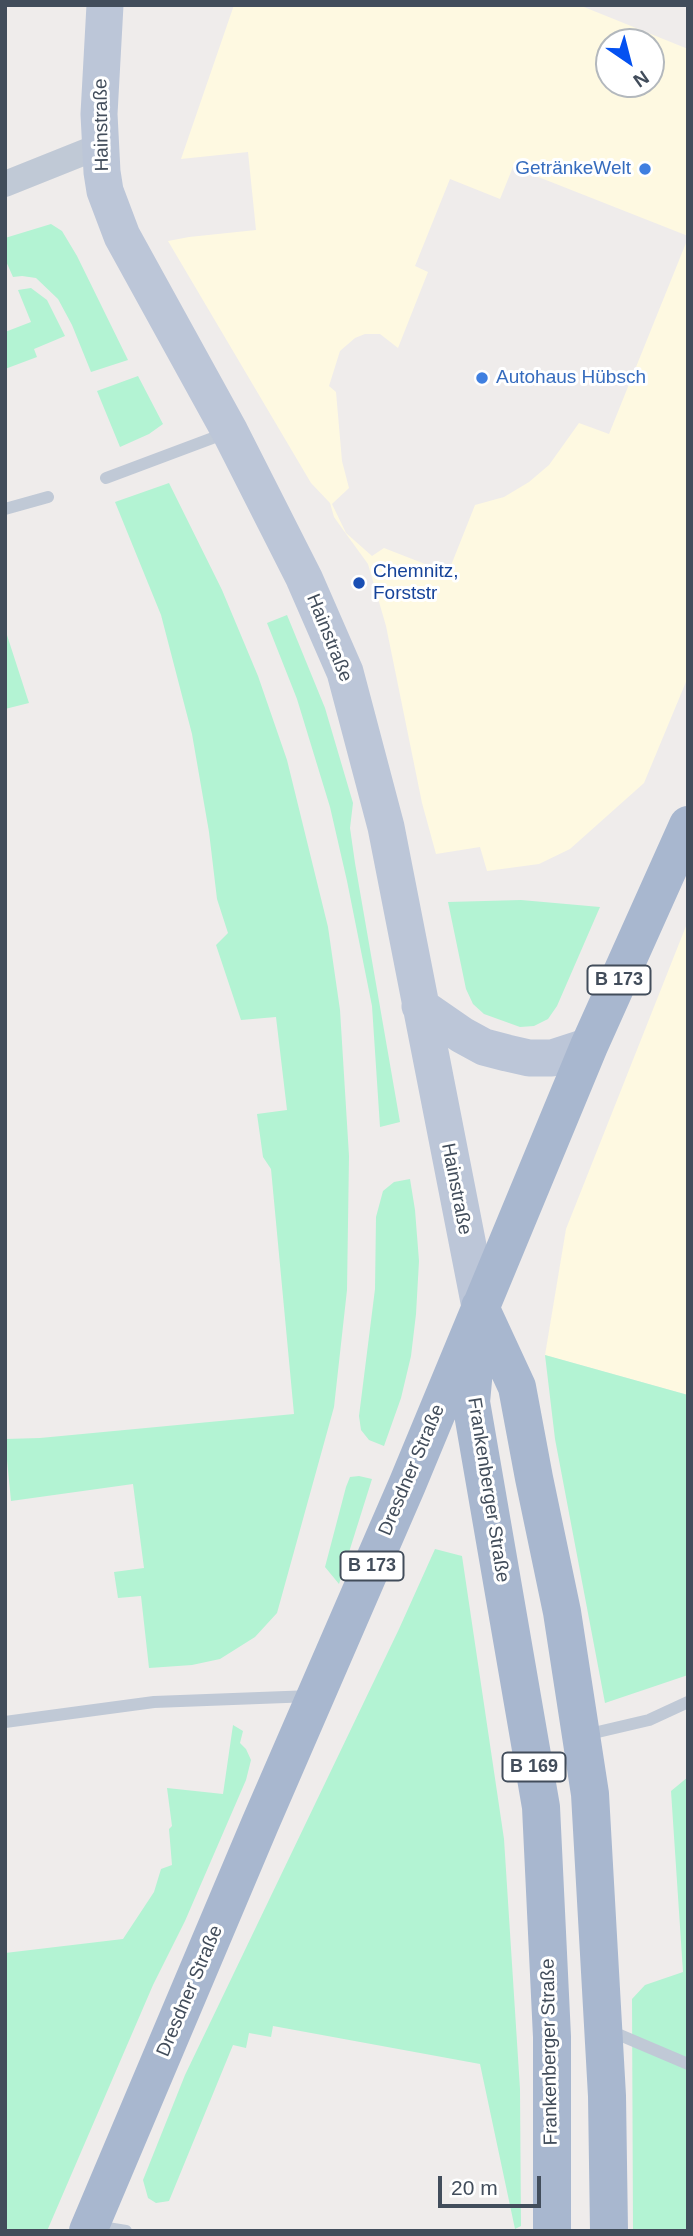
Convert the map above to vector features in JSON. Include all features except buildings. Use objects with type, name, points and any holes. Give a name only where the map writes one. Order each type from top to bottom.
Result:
[{"type":"main road","name":"Hainstraße","points":[[105,5],[99,102],[105,191],[122,236],[230,432],[304,578],[345,672],[386,827],[480,1307]]},
{"type":"main road","name":"Dresdner Straße","points":[[102,2229],[315,1696],[407,1486],[589,1046],[688,825]]},
{"type":"main road","points":[[420,1006],[484,1047],[507,1053],[529,1058],[552,1058],[589,1046]]},
{"type":"main road","name":"B 169","points":[[480,1307],[517,1387],[562,1612],[590,1794],[607,2096],[609,2231]]},
{"type":"main road","name":"Frankenberger Straße","points":[[480,1307],[471,1402],[541,1807],[552,2037],[552,2231]]},
{"type":"street","points":[[5,184],[100,146]]},
{"type":"lane","points":[[106,478],[230,432]]},
{"type":"lane","points":[[5,509],[48,497]]},
{"type":"lane","points":[[5,1722],[132,1704],[315,1696]]},
{"type":"lane","points":[[581,1736],[649,1720],[688,1702]]},
{"type":"lane","points":[[603,2028],[688,2064]]},
{"type":"shaded area","points":[[234,5],[579,5],[636,28],[595,28],[595,98],[665,98],[665,40],[688,49],[688,236],[513,167],[500,199],[450,179],[415,266],[428,272],[398,348],[380,334],[365,334],[355,338],[340,351],[329,386],[336,392],[342,461],[349,488],[332,504],[346,533],[372,556],[384,548],[448,573],[475,505],[504,497],[529,482],[549,465],[579,423],[609,434],[688,238],[688,677],[644,783],[570,849],[539,864],[487,871],[480,847],[436,854],[422,803],[386,626],[368,564],[334,517],[330,503],[311,483],[168,241],[256,230],[248,152],[181,159]]},
{"type":"shaded area","points":[[688,921],[688,1395],[545,1355],[566,1229]]},
{"type":"green space","points":[[51,224],[62,231],[77,256],[128,360],[91,372],[58,299],[36,278],[13,277],[5,259],[5,238]]},
{"type":"green space","points":[[31,288],[47,300],[65,336],[34,349],[37,357],[5,369],[5,332],[31,322],[18,290]]},
{"type":"green space","points":[[138,376],[163,424],[149,434],[120,447],[97,391]]},
{"type":"green space","points":[[169,483],[222,590],[258,676],[287,760],[328,927],[340,1010],[349,1156],[347,1290],[334,1407],[277,1613],[255,1637],[220,1659],[192,1665],[149,1668],[141,1596],[118,1598],[114,1572],[144,1568],[133,1484],[11,1501],[5,1439],[294,1414],[271,1169],[263,1157],[257,1114],[287,1110],[276,1017],[241,1020],[216,945],[228,933],[217,899],[209,832],[192,734],[161,615],[115,502]]},
{"type":"green space","points":[[287,615],[325,708],[353,803],[350,828],[355,863],[400,1122],[380,1127],[372,1006],[347,881],[330,807],[297,699],[267,623]]},
{"type":"green space","points":[[5,629],[29,703],[5,709]]},
{"type":"green space","points":[[521,900],[600,907],[557,1006],[548,1019],[534,1026],[520,1027],[484,1014],[473,1004],[466,989],[448,902]]},
{"type":"green space","points":[[410,1179],[419,1261],[416,1314],[411,1356],[401,1398],[384,1446],[369,1440],[361,1430],[359,1416],[375,1289],[376,1217],[383,1191],[394,1182]]},
{"type":"green space","points":[[545,1355],[688,1395],[688,1675],[605,1703],[555,1439]]},
{"type":"green space","points":[[350,1477],[372,1479],[339,1584],[325,1567],[346,1487]]},
{"type":"green space","points":[[435,1549],[462,1556],[504,1839],[520,2089],[521,2226],[515,2229],[480,2064],[273,2026],[271,2037],[249,2033],[246,2048],[233,2045],[169,2201],[156,2203],[148,2198],[143,2180],[185,2075]]},
{"type":"green space","points":[[233,1725],[243,1731],[240,1743],[251,1760],[246,1780],[185,1921],[153,1985],[47,2231],[5,2231],[5,1953],[123,1939],[154,1892],[161,1869],[172,1865],[169,1829],[172,1826],[167,1788],[223,1794]]},
{"type":"green space","points":[[688,1777],[688,2231],[633,2231],[632,1999],[645,1985],[683,1972],[671,1791]]},
{"type":"place","name":"GetränkeWelt","points":[[645,169]]},
{"type":"place","name":"Autohaus Hübsch","points":[[482,378]]},
{"type":"place","name":"Chemnitz, Forststr","points":[[359,583]]}]
